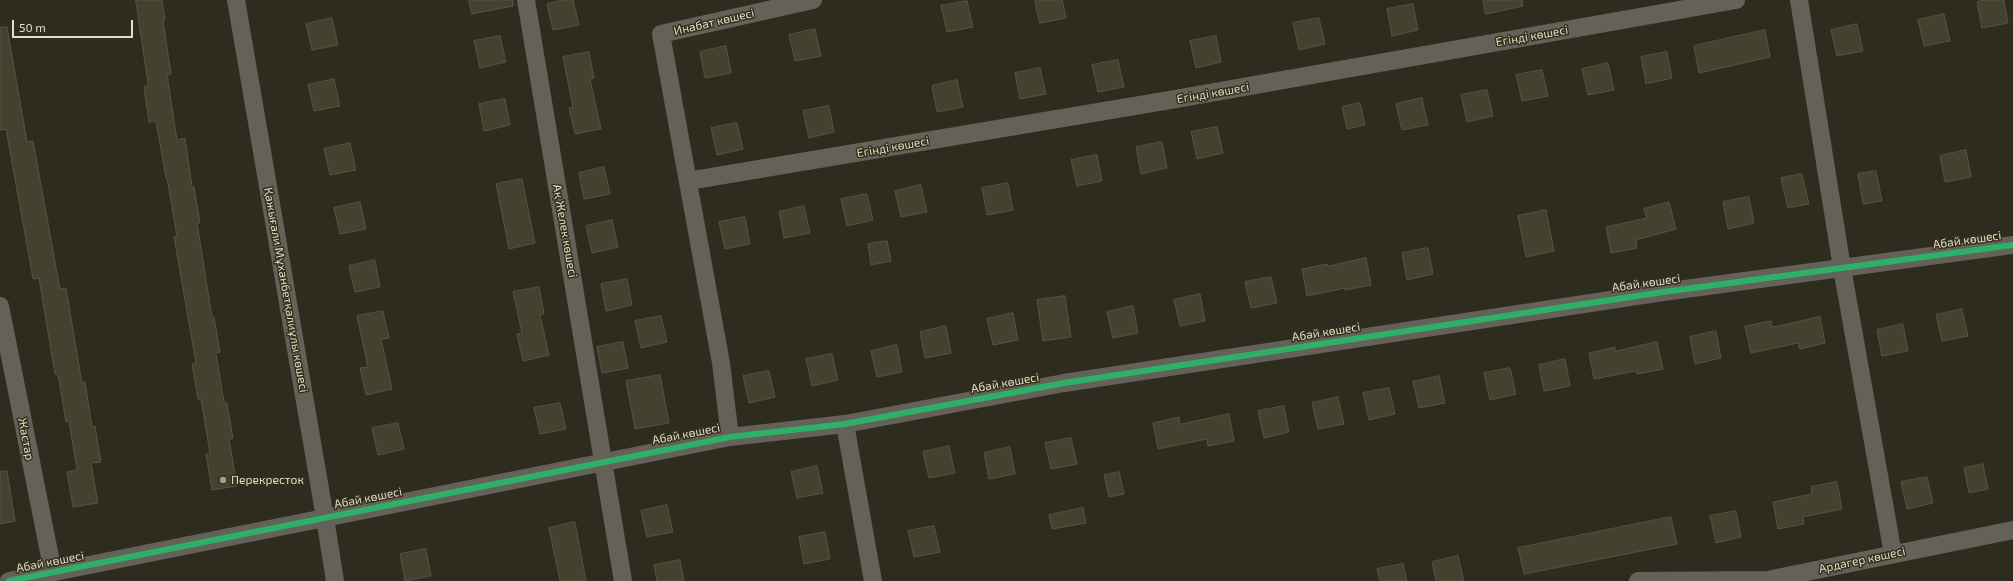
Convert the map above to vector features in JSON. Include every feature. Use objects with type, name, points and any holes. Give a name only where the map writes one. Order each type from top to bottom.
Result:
[{"type":"street","name":"Қажығали Мұханбетқалиұлы көшесі","points":[[236,0],[335,581]]},
{"type":"street","name":"Ақ Желек көшесі","points":[[526,0],[623,581]]},
{"type":"street","name":"Инабат көшесі","points":[[688,181],[661,34],[813,0]]},
{"type":"street","name":"Егінді көшесі","points":[[688,181],[1170,100],[1736,0]]},
{"type":"street","points":[[1799,0],[1842,268],[1893,554]]},
{"type":"street","points":[[688,181],[721,363],[730,436]]},
{"type":"street","name":"Абай көшесі","points":[[9,581],[730,436],[845,424],[1064,383],[1663,292],[2013,245]]},
{"type":"street","name":"Жастар","points":[[0,306],[53,572]]},
{"type":"street","points":[[845,424],[873,581]]},
{"type":"street","name":"Ардагер көшесі","points":[[1638,581],[1767,580],[2013,530]]},
{"type":"building","points":[[136,0],[162,0],[165,20],[163,21],[171,74],[167,75],[177,140],[185,138],[192,187],[194,187],[200,223],[197,223],[212,317],[214,317],[220,352],[216,353],[224,403],[227,403],[233,438],[229,439],[237,486],[212,490],[206,454],[210,453],[201,399],[198,399],[192,364],[196,363],[174,237],[177,236],[156,121],[149,122],[144,87],[148,86]]},
{"type":"building","points":[[469,0],[513,0],[513,6],[472,14]]},
{"type":"building","points":[[564,0],[573,0],[579,25],[553,30],[547,4]]},
{"type":"building","points":[[1035,0],[1062,0],[1066,18],[1040,23]]},
{"type":"building","points":[[1483,0],[1522,0],[1523,6],[1486,14]]},
{"type":"building","points":[[1985,0],[2004,0],[2008,23],[1982,28],[1977,2]]},
{"type":"building","points":[[967,1],[973,27],[947,32],[941,6]]},
{"type":"building","points":[[1413,4],[1418,30],[1392,36],[1387,9]]},
{"type":"building","points":[[1944,14],[1950,41],[1924,46],[1918,20]]},
{"type":"building","points":[[332,18],[338,45],[312,50],[306,24]]},
{"type":"building","points":[[1319,18],[1325,44],[1299,50],[1293,23]]},
{"type":"building","points":[[1857,24],[1863,51],[1837,56],[1831,30]]},
{"type":"building","points":[[7,27],[27,142],[33,141],[60,289],[66,288],[82,383],[85,382],[92,427],[95,426],[101,462],[91,463],[98,503],[73,507],[67,472],[77,470],[69,421],[66,422],[58,374],[55,374],[39,278],[33,279],[6,129],[0,130],[0,28]]},
{"type":"building","points":[[815,29],[821,56],[795,61],[789,35]]},
{"type":"building","points":[[1765,30],[1770,57],[1699,73],[1694,46]]},
{"type":"building","points":[[500,36],[506,62],[480,68],[474,41]]},
{"type":"building","points":[[1216,36],[1221,62],[1196,68],[1190,41]]},
{"type":"building","points":[[726,46],[731,73],[705,78],[700,52]]},
{"type":"building","points":[[589,52],[594,78],[590,79],[601,129],[575,134],[569,108],[573,107],[563,57]]},
{"type":"building","points":[[1667,52],[1672,78],[1646,84],[1641,57]]},
{"type":"building","points":[[1118,60],[1124,87],[1098,92],[1092,65]]},
{"type":"building","points":[[1608,63],[1614,90],[1588,95],[1582,69]]},
{"type":"building","points":[[1040,68],[1046,94],[1020,99],[1015,73]]},
{"type":"building","points":[[1542,70],[1548,96],[1522,101],[1516,75]]},
{"type":"building","points":[[334,79],[340,106],[314,111],[308,85]]},
{"type":"building","points":[[957,80],[963,107],[937,112],[932,86]]},
{"type":"building","points":[[1487,90],[1493,116],[1467,122],[1461,95]]},
{"type":"building","points":[[1422,98],[1428,125],[1402,130],[1396,104]]},
{"type":"building","points":[[505,99],[510,125],[484,131],[479,104]]},
{"type":"building","points":[[1360,103],[1365,125],[1347,129],[1342,107]]},
{"type":"building","points":[[829,106],[834,132],[809,138],[803,111]]},
{"type":"building","points":[[737,123],[743,149],[717,155],[711,128]]},
{"type":"building","points":[[1217,127],[1223,153],[1197,159],[1191,132]]},
{"type":"building","points":[[1162,142],[1167,168],[1141,174],[1136,147]]},
{"type":"building","points":[[350,143],[356,170],[330,175],[324,149]]},
{"type":"building","points":[[1966,150],[1971,177],[1945,182],[1940,156]]},
{"type":"building","points":[[1097,155],[1102,181],[1077,186],[1071,160]]},
{"type":"building","points":[[604,167],[610,194],[584,199],[579,173]]},
{"type":"building","points":[[1876,171],[1882,201],[1863,204],[1858,174]]},
{"type":"building","points":[[1802,174],[1809,204],[1788,208],[1781,178]]},
{"type":"building","points":[[522,179],[535,243],[509,249],[496,184]]},
{"type":"building","points":[[1008,183],[1013,210],[987,215],[982,188]]},
{"type":"building","points":[[921,185],[927,212],[901,217],[895,191]]},
{"type":"building","points":[[867,194],[873,220],[847,226],[841,199]]},
{"type":"building","points":[[1749,197],[1754,223],[1728,229],[1723,202]]},
{"type":"building","points":[[360,202],[366,229],[340,234],[334,208]]},
{"type":"building","points":[[1669,202],[1676,229],[1636,240],[1637,248],[1611,253],[1606,227],[1647,218],[1644,209]]},
{"type":"building","points":[[804,206],[810,233],[784,238],[779,212]]},
{"type":"building","points":[[1546,210],[1554,251],[1526,257],[1518,216]]},
{"type":"building","points":[[745,217],[750,244],[725,249],[719,222]]},
{"type":"building","points":[[612,220],[618,247],[592,253],[586,226]]},
{"type":"building","points":[[887,241],[891,261],[871,265],[868,244]]},
{"type":"building","points":[[1428,248],[1433,274],[1407,280],[1402,253]]},
{"type":"building","points":[[1366,258],[1371,285],[1345,290],[1345,288],[1307,296],[1302,269],[1327,264],[1328,266]]},
{"type":"building","points":[[375,260],[380,287],[355,292],[349,266]]},
{"type":"building","points":[[1271,277],[1277,303],[1251,308],[1245,282]]},
{"type":"building","points":[[627,279],[632,305],[606,311],[601,284]]},
{"type":"building","points":[[539,287],[544,314],[540,315],[549,355],[523,361],[517,334],[522,333],[513,292]]},
{"type":"building","points":[[1200,294],[1205,321],[1180,326],[1174,300]]},
{"type":"building","points":[[1065,296],[1071,337],[1043,341],[1037,300]]},
{"type":"building","points":[[1133,306],[1138,333],[1113,338],[1107,312]]},
{"type":"building","points":[[1962,309],[1968,336],[1942,341],[1936,315]]},
{"type":"building","points":[[383,311],[389,338],[381,339],[392,389],[366,395],[360,368],[368,367],[357,316]]},
{"type":"building","points":[[1013,313],[1018,340],[993,345],[987,319]]},
{"type":"building","points":[[661,316],[667,342],[641,348],[635,321]]},
{"type":"building","points":[[1820,317],[1825,343],[1800,349],[1798,343],[1751,353],[1745,326],[1771,321],[1772,327]]},
{"type":"building","points":[[1903,324],[1908,351],[1882,356],[1877,330]]},
{"type":"building","points":[[946,326],[951,353],[925,358],[920,332]]},
{"type":"building","points":[[1716,331],[1721,358],[1695,364],[1690,337]]},
{"type":"building","points":[[623,342],[628,368],[602,373],[597,347]]},
{"type":"building","points":[[1657,342],[1663,369],[1637,374],[1636,371],[1594,379],[1589,353],[1615,347],[1615,351]]},
{"type":"building","points":[[897,345],[902,372],[877,377],[871,351]]},
{"type":"building","points":[[832,354],[838,380],[812,386],[806,359]]},
{"type":"building","points":[[1565,359],[1570,386],[1544,391],[1539,365]]},
{"type":"building","points":[[1510,368],[1516,394],[1490,400],[1484,373]]},
{"type":"building","points":[[769,371],[775,397],[749,403],[743,376]]},
{"type":"building","points":[[660,375],[669,423],[635,429],[626,381]]},
{"type":"building","points":[[1439,376],[1445,403],[1419,408],[1413,382]]},
{"type":"building","points":[[1389,388],[1395,414],[1369,420],[1363,393]]},
{"type":"building","points":[[1338,397],[1344,424],[1318,429],[1312,403]]},
{"type":"building","points":[[560,403],[566,429],[540,434],[534,408]]},
{"type":"building","points":[[1284,406],[1289,432],[1264,438],[1258,411]]},
{"type":"building","points":[[1229,414],[1234,441],[1208,446],[1207,439],[1158,449],[1153,423],[1179,417],[1180,424]]},
{"type":"building","points":[[398,423],[404,449],[378,455],[372,428]]},
{"type":"building","points":[[1071,438],[1077,464],[1051,469],[1045,443]]},
{"type":"building","points":[[949,446],[955,473],[929,478],[923,452]]},
{"type":"building","points":[[1010,447],[1015,474],[989,479],[984,453]]},
{"type":"building","points":[[1983,464],[1988,489],[1969,493],[1964,468]]},
{"type":"building","points":[[817,466],[823,493],[797,498],[791,472]]},
{"type":"building","points":[[7,471],[15,521],[0,524],[0,472]]},
{"type":"building","points":[[1119,472],[1124,494],[1109,497],[1104,475]]},
{"type":"building","points":[[1927,477],[1933,503],[1907,509],[1901,482]]},
{"type":"building","points":[[1837,482],[1842,509],[1803,517],[1804,524],[1778,529],[1773,502],[1812,494],[1811,487]]},
{"type":"building","points":[[667,505],[673,532],[647,537],[641,511]]},
{"type":"building","points":[[1083,508],[1086,523],[1052,529],[1049,515]]},
{"type":"building","points":[[1736,511],[1741,537],[1716,543],[1710,516]]},
{"type":"building","points":[[1671,517],[1677,544],[1524,574],[1518,548]]},
{"type":"building","points":[[575,522],[586,581],[560,581],[549,528]]},
{"type":"building","points":[[934,526],[940,552],[914,557],[908,531]]},
{"type":"building","points":[[825,532],[830,559],[804,564],[799,537]]},
{"type":"building","points":[[426,549],[431,576],[405,581],[400,554]]},
{"type":"building","points":[[1458,556],[1464,581],[1436,581],[1432,562]]},
{"type":"building","points":[[680,560],[684,581],[657,581],[654,565]]},
{"type":"building","points":[[1403,564],[1407,581],[1380,581],[1377,569]]},
{"type":"cycle path","points":[[9,581],[730,437],[845,424],[1064,383],[1663,292],[2013,245]]},
{"type":"place","name":"Перекресток","points":[[223,480]]}]
